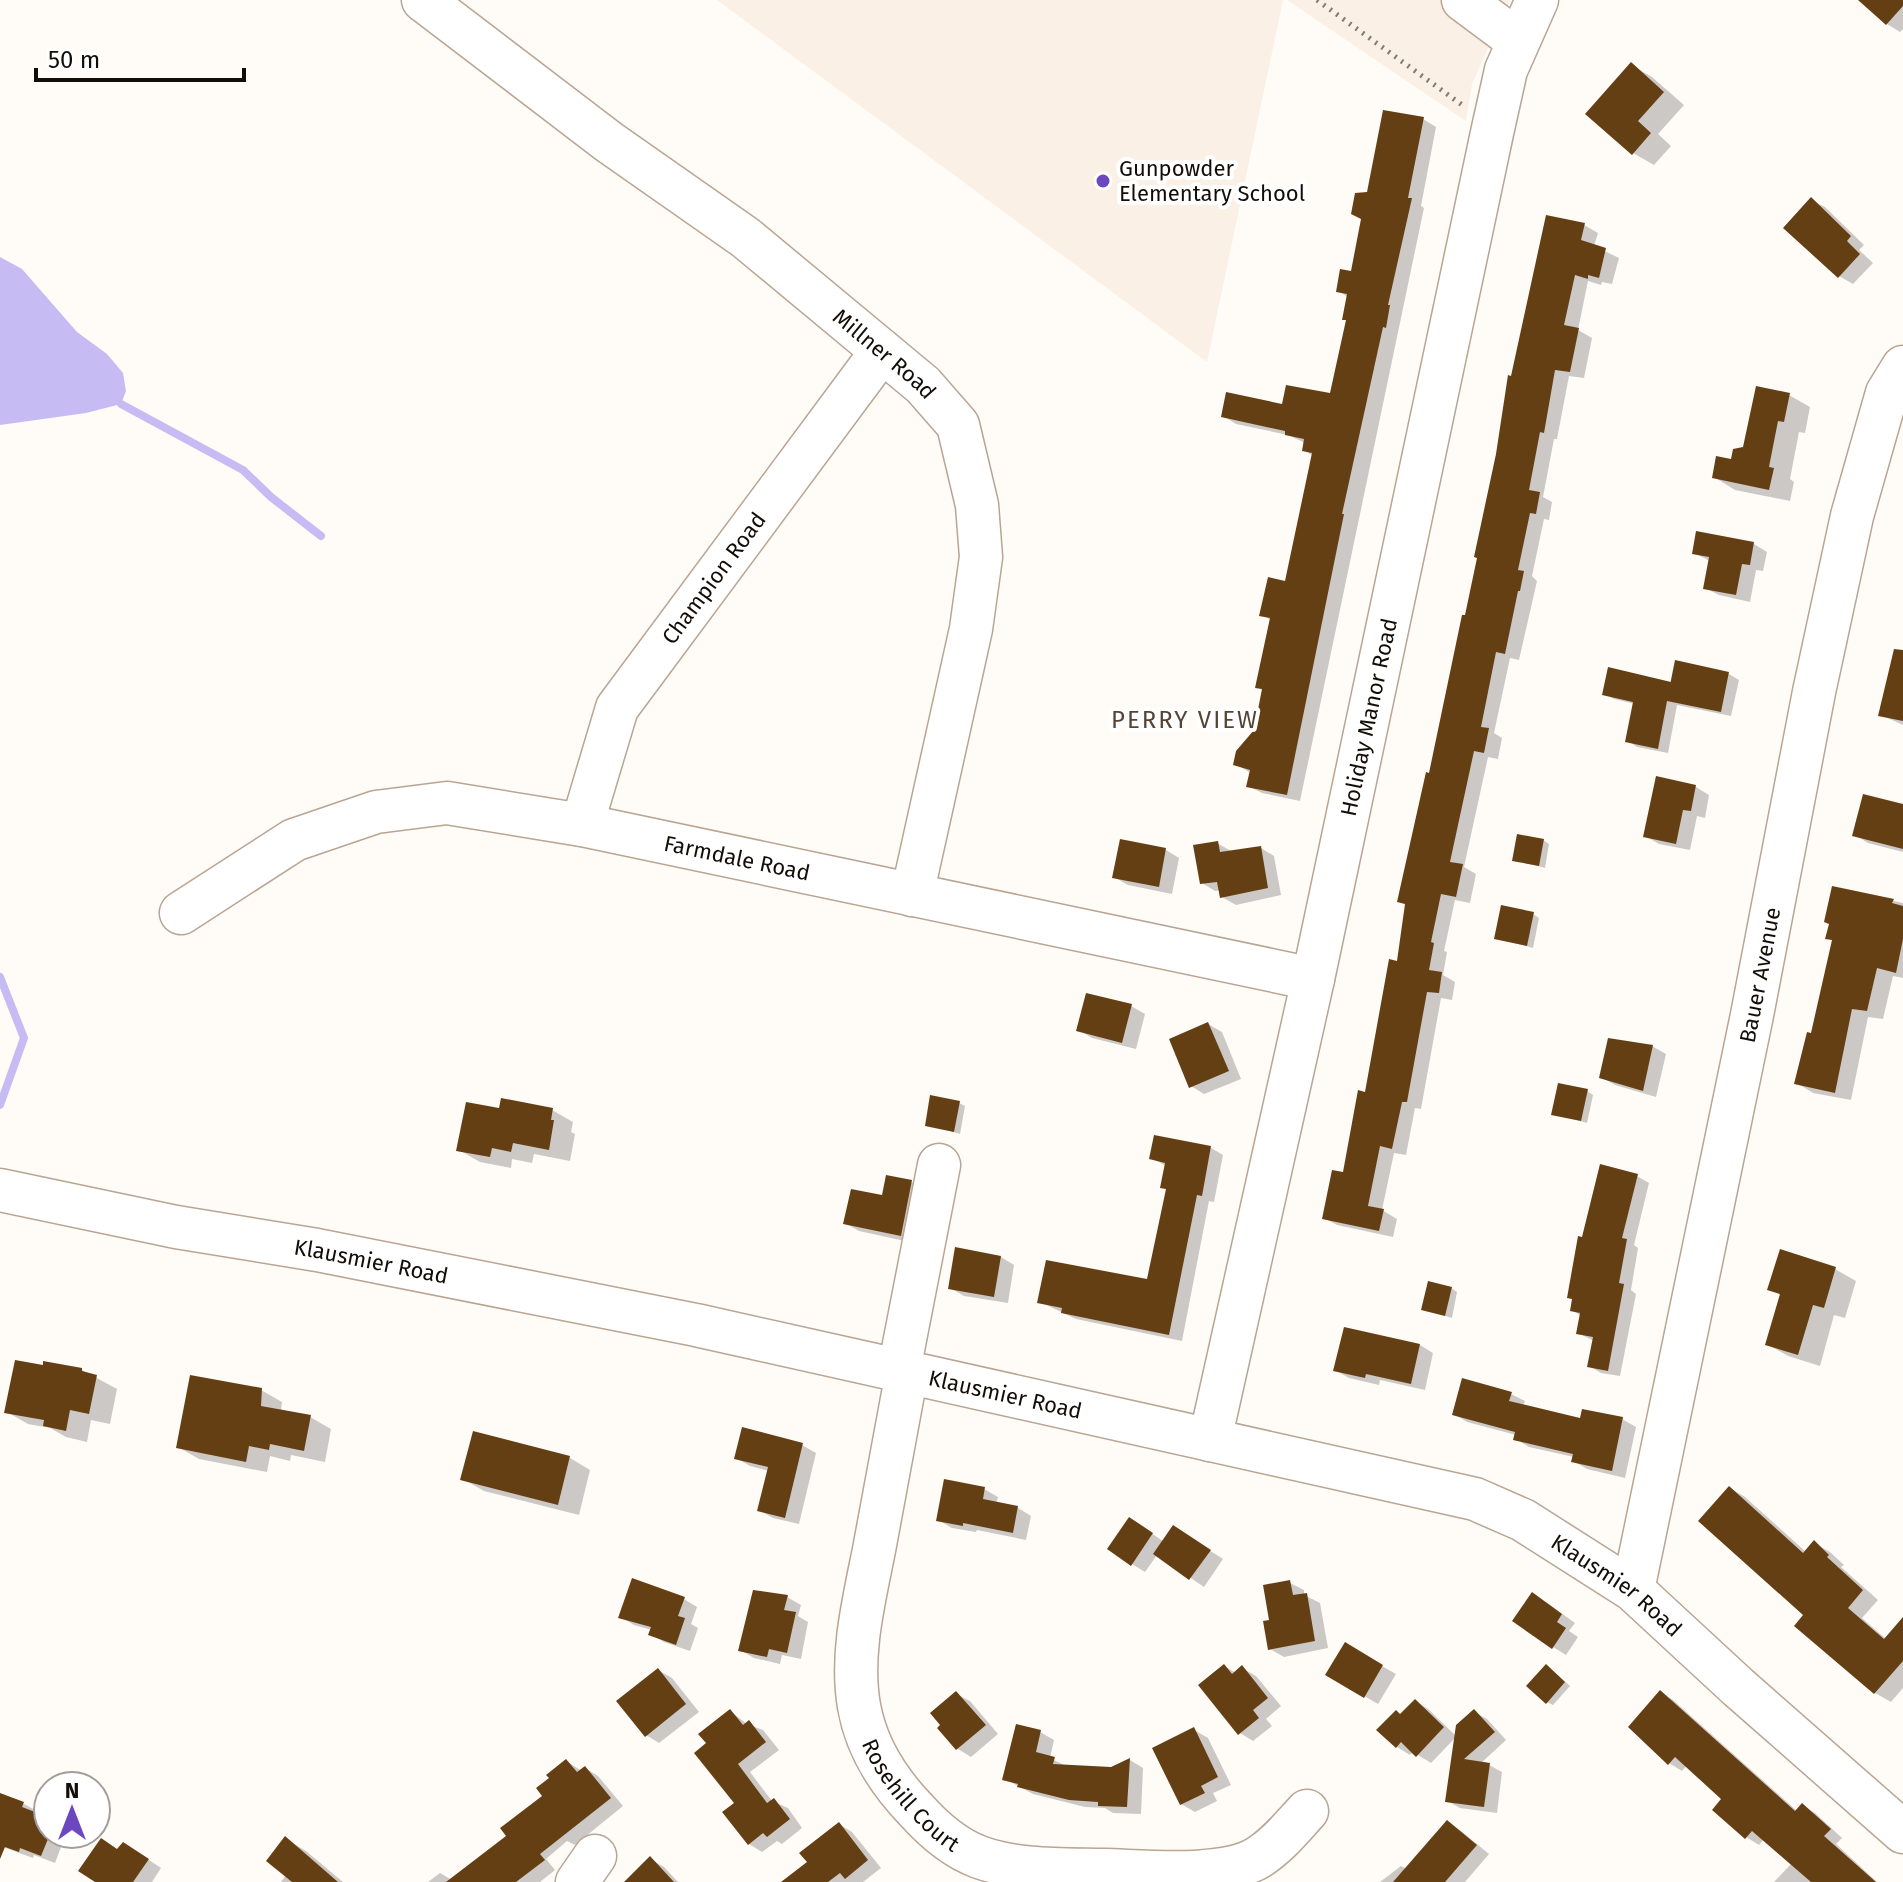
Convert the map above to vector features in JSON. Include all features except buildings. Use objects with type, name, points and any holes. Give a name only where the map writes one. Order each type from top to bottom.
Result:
[{"type":"street","name":"Millner Road","points":[[423,0],[609,142],[746,238],[923,385],[958,425],[977,505],[981,557],[971,629],[912,895]]},
{"type":"street","points":[[1463,0],[1518,41]]},
{"type":"street","name":"Holiday Manor Road","points":[[1210,1440],[1313,979],[1506,70],[1537,0]]},
{"type":"street","name":"Champion Road","points":[[582,825],[617,708],[882,351]]},
{"type":"street","name":"Bauer Avenue","points":[[1633,1590],[1852,516],[1887,393],[1903,367]]},
{"type":"street","name":"Farmdale Road","points":[[181,913],[294,840],[376,812],[447,803],[582,825],[1313,979]]},
{"type":"street","name":"Rosehill Court","points":[[939,1165],[859,1629],[859,1705],[866,1734],[898,1792],[951,1842],[979,1857],[1025,1867],[1084,1870],[1223,1870],[1257,1859],[1307,1811]]},
{"type":"street","name":"Klausmier Road","points":[[0,1190],[176,1227],[317,1250],[696,1325],[1475,1499],[1523,1520],[1633,1590],[1903,1832]]},
{"type":"path","points":[[1317,0],[1471,112]]},
{"type":"shaded area","name":"Gunpowder Elementary School","points":[[717,0],[1283,0],[1207,362]]},
{"type":"shaded area","points":[[1287,0],[1510,0],[1472,84],[1466,121]]},
{"type":"shaded area","points":[[0,257],[22,269],[77,332],[107,354],[123,373],[126,391],[121,404],[86,413],[0,425]]},
{"type":"waterway","points":[[121,404],[243,470],[271,497],[321,536]]},
{"type":"waterway","points":[[0,977],[24,1038],[0,1105]]},
{"type":"place","name":"Gunpowder Elementary School","points":[[1103,181]]},
{"type":"district","name":"PERRY VIEW","points":[[1185,720]]}]
